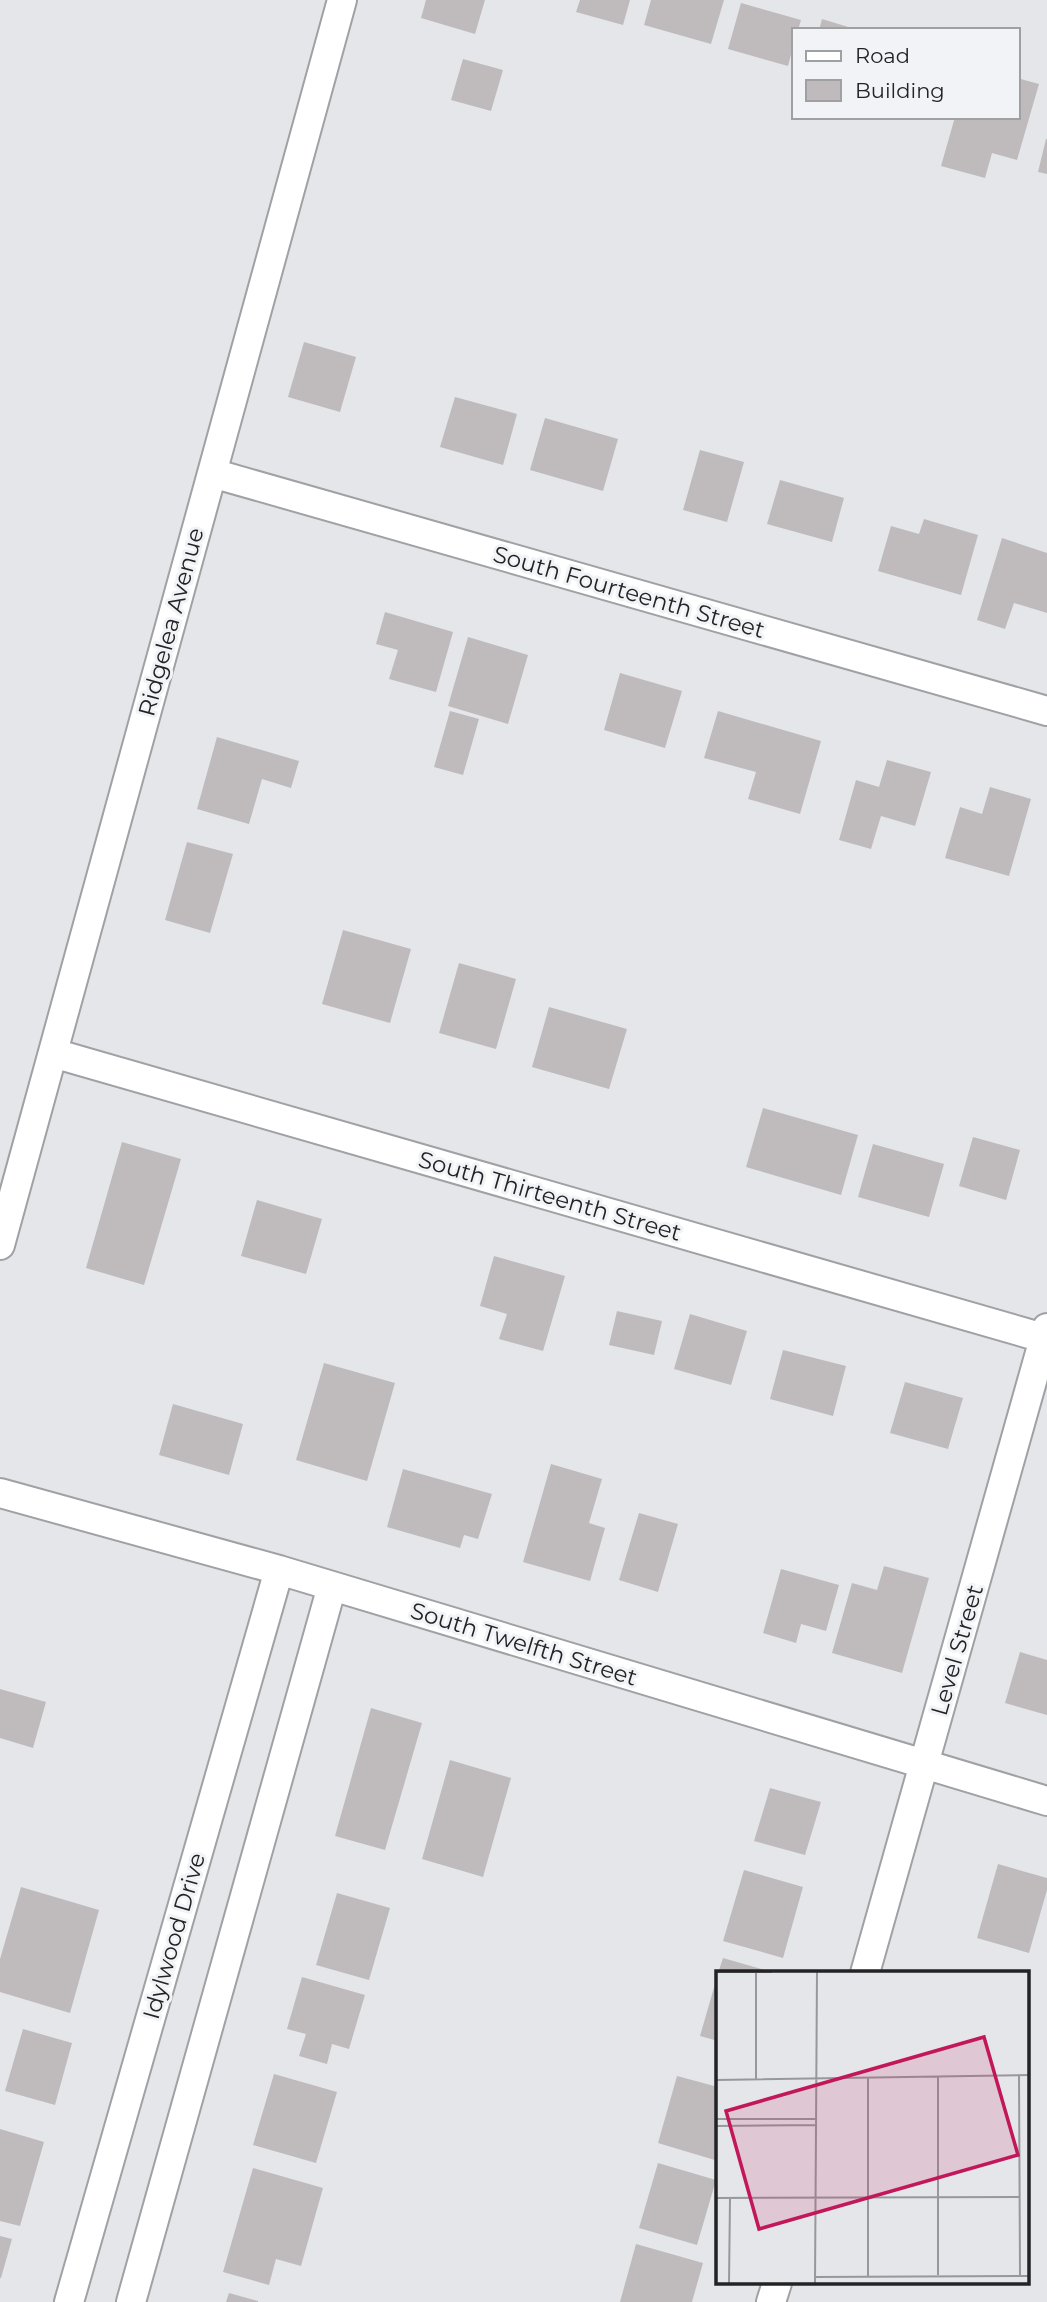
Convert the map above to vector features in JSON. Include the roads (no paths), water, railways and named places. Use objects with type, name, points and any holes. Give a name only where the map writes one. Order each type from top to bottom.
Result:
[{"type":"street","name":"Ridgelea Avenue","points":[[0,1245],[342,0]]},
{"type":"street","name":"South Fourteenth Street","points":[[212,473],[1047,711]]},
{"type":"street","name":"South Thirteenth Street","points":[[53,1053],[1046,1335]]},
{"type":"street","name":"Level Street","points":[[866,1971],[1046,1335]]},
{"type":"street","name":"South Twelfth Street","points":[[0,1493],[279,1570],[1047,1801]]},
{"type":"street","name":"Idylwood Drive","points":[[69,2302],[279,1570]]},
{"type":"street","points":[[131,2302],[332,1586]]},
{"type":"street","points":[[771,2302],[777,2284]]}]
